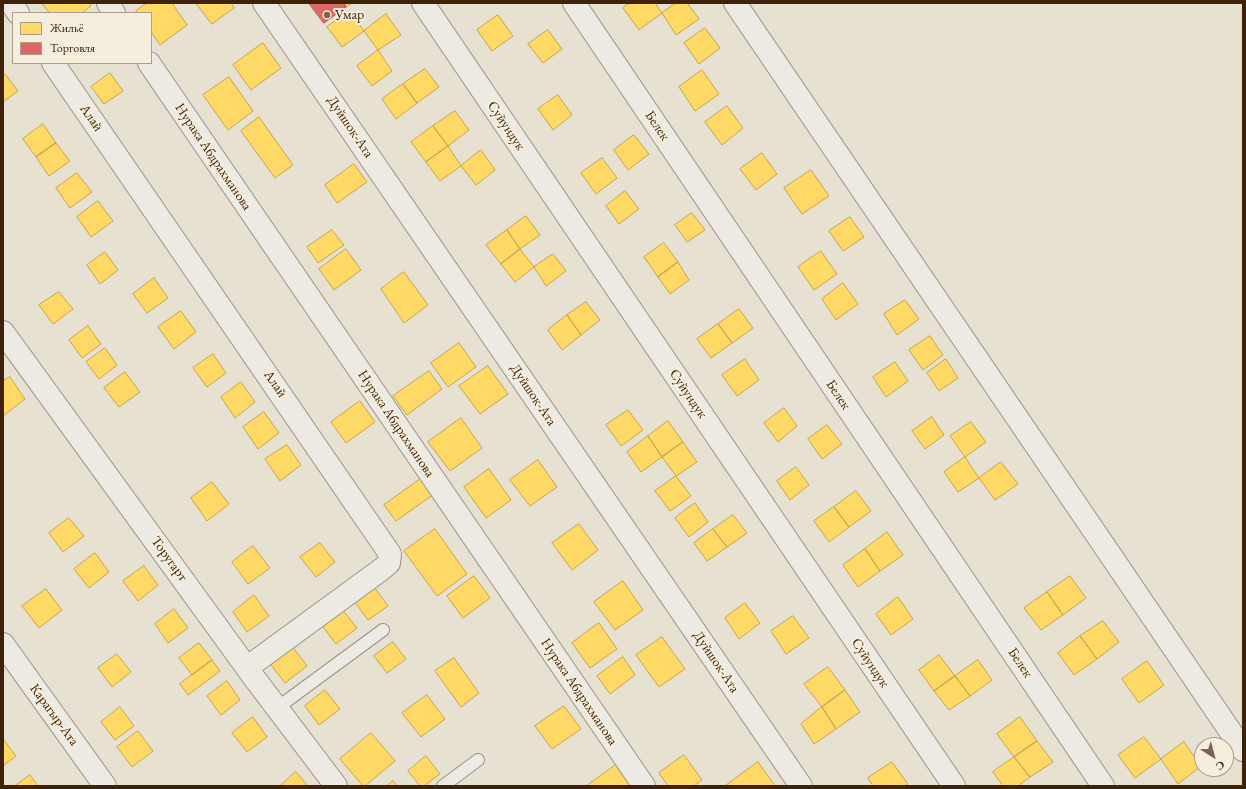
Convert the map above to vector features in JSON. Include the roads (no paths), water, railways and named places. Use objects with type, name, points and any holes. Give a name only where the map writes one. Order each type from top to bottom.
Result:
[{"type":"street","points":[[11,3],[17,12]]},
{"type":"street","points":[[108,3],[113,12]]},
{"type":"street","name":"Дуйшок-Ата","points":[[264,3],[802,786]]},
{"type":"street","name":"Суйундук","points":[[423,3],[954,786]]},
{"type":"street","name":"Белек","points":[[574,3],[1103,786]]},
{"type":"street","points":[[735,3],[1243,750]]},
{"type":"street","name":"Алай","points":[[54,64],[390,554],[389,563],[382,569],[248,667]]},
{"type":"street","name":"Нурака Абдрахманова","points":[[150,64],[644,786]]},
{"type":"street","name":"Торугарт","points":[[3,332],[277,708],[336,786]]},
{"type":"street","name":"Карагыр-Ата","points":[[3,644],[104,786]]},
{"type":"lane","points":[[277,708],[383,630]]},
{"type":"lane","points":[[443,786],[478,760]]},
{"type":"place","name":"Умар","points":[[327,15]]}]
